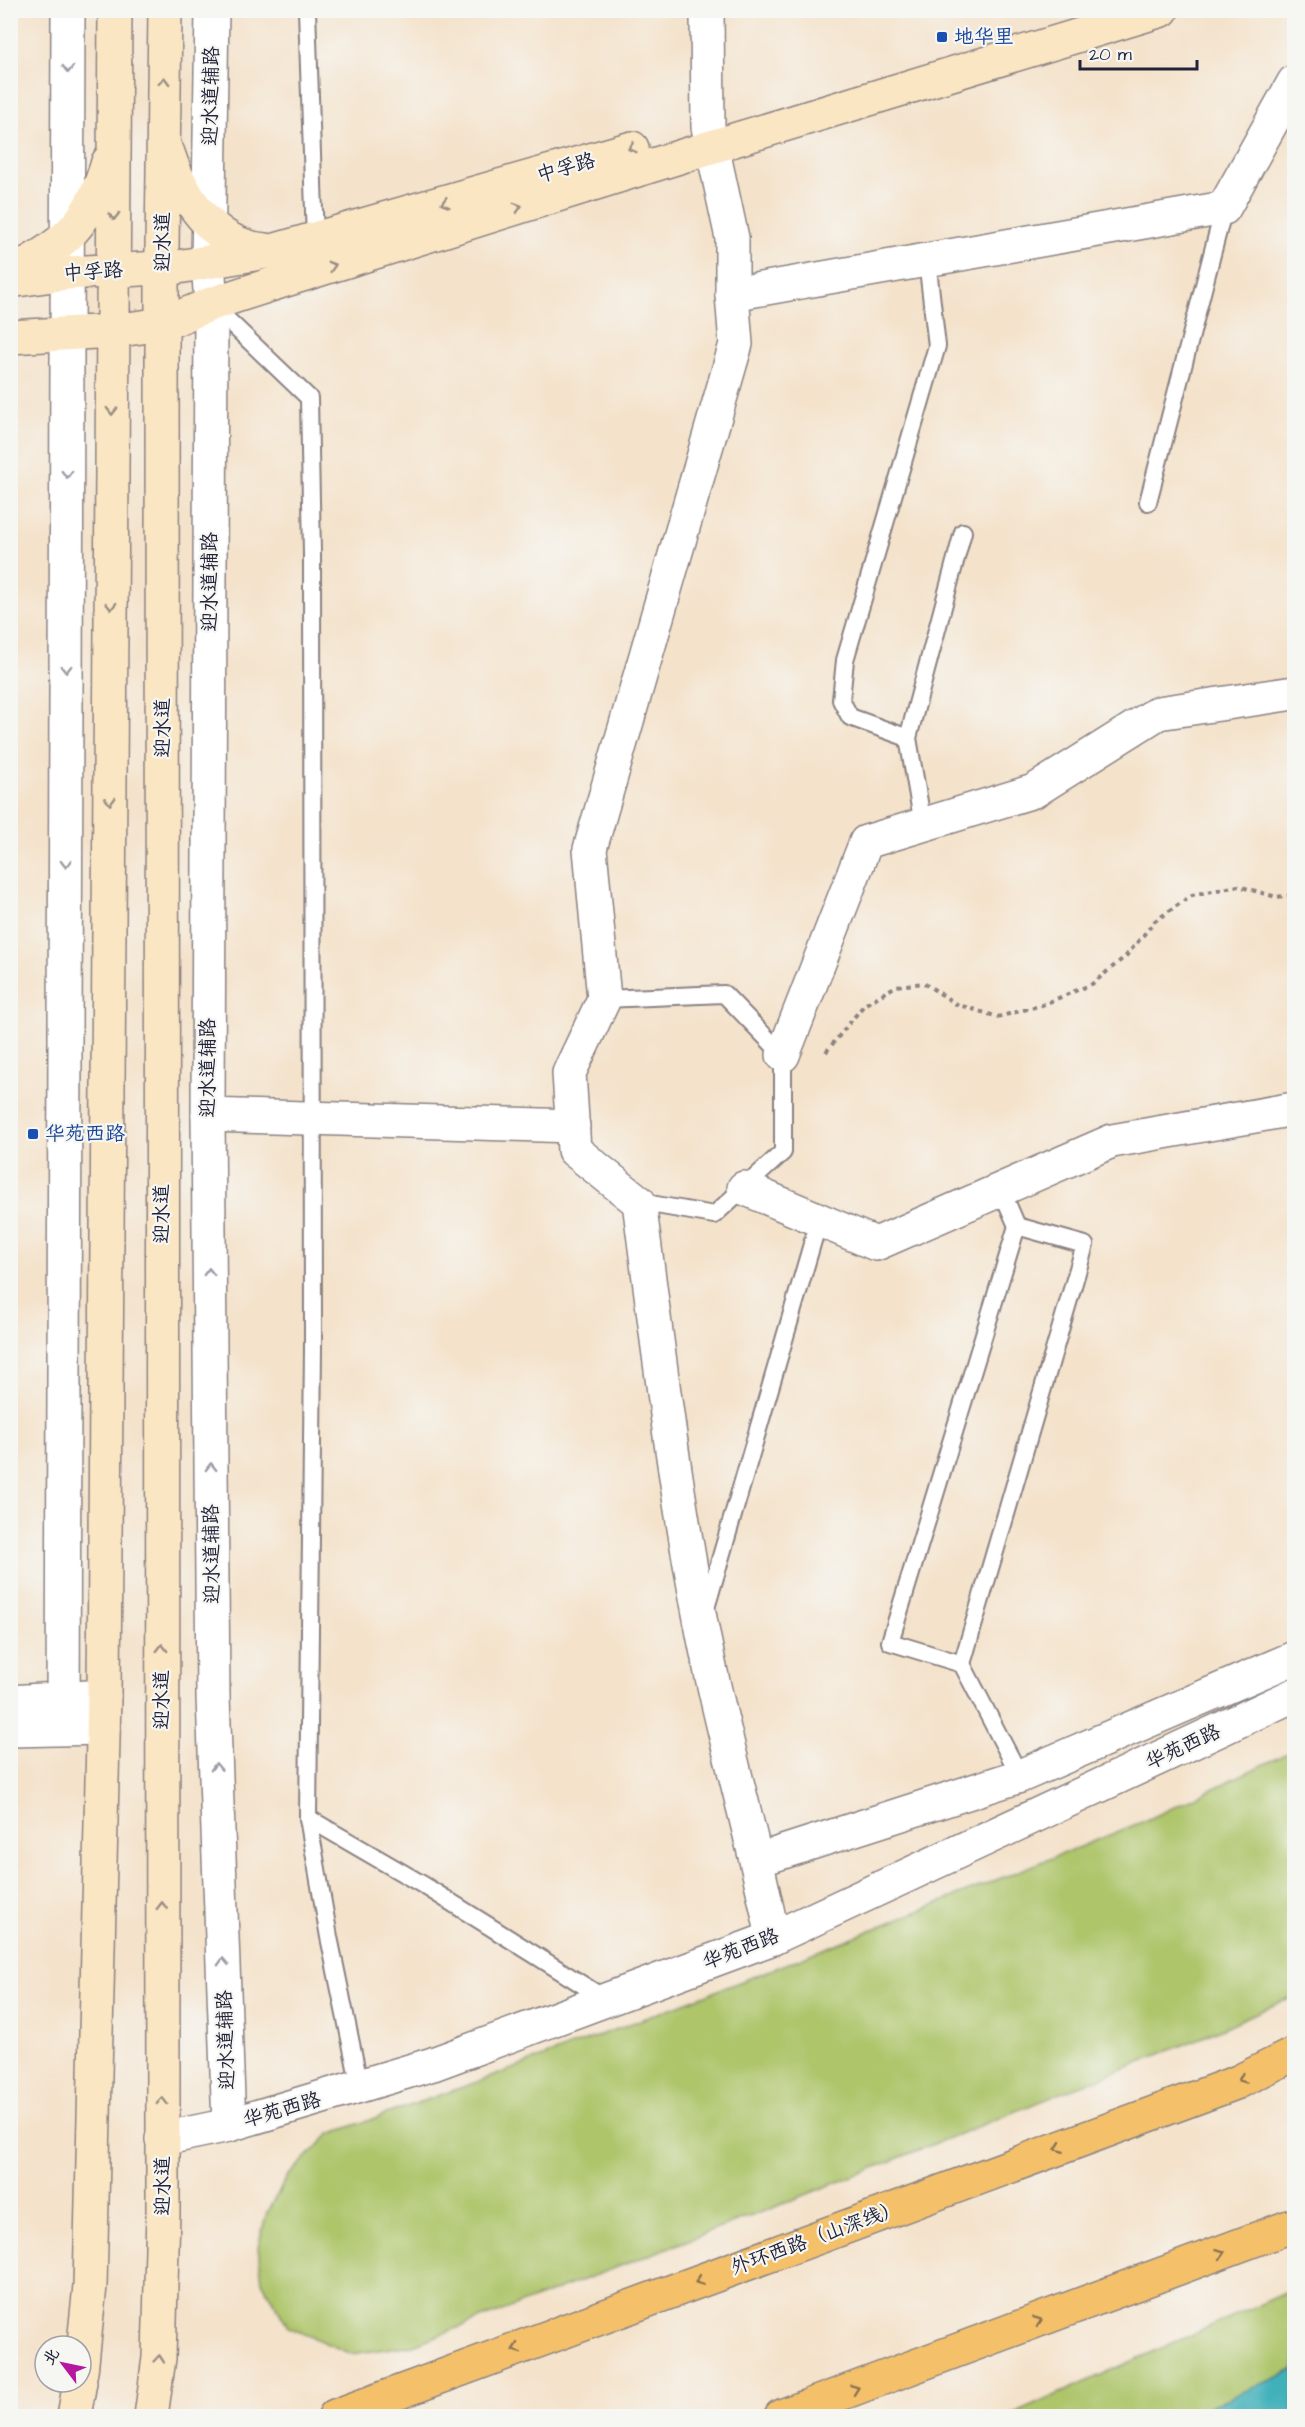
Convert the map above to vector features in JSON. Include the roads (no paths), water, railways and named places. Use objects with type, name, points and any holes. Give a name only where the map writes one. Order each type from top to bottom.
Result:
[{"type":"highway","name":"外环西路（山深线）","points":[[335,2416],[1238,2082],[1294,2055]]},
{"type":"highway","points":[[781,2416],[1294,2225]]},
{"type":"main road","points":[[85,2334],[90,2286],[104,1712],[115,10]]},
{"type":"main road","name":"迎水道","points":[[151,2416],[159,2358],[162,2139],[163,324],[189,272],[164,140],[165,10]]},
{"type":"main road","name":"中孚路","points":[[10,337],[67,335],[163,324],[189,272],[710,137],[1162,10]]},
{"type":"main road","name":"中孚路","points":[[10,281],[67,273],[114,270],[189,272],[276,283],[710,137],[1109,11]]},
{"type":"main road","points":[[10,273],[47,254],[67,239],[83,220],[105,170],[114,137]]},
{"type":"main road","points":[[114,137],[129,185],[145,220],[189,272]]},
{"type":"main road","points":[[164,140],[173,170],[190,199],[210,224],[233,243],[248,249],[272,251]]},
{"type":"main road","points":[[74,2416],[78,2394]]},
{"type":"street","points":[[63,1713],[68,10]]},
{"type":"street","name":"迎水道辅路","points":[[212,10],[210,224],[189,272],[208,1115],[213,1697],[230,2126]]},
{"type":"street","points":[[707,10],[710,137],[732,238],[732,294],[736,344],[590,849],[604,999],[569,1073],[574,1150],[639,1202],[668,1426],[712,1677],[758,1860],[773,1938]]},
{"type":"street","points":[[732,294],[1224,208],[1294,82]]},
{"type":"street","points":[[783,1055],[866,842],[1034,791],[1158,713],[1294,693]]},
{"type":"street","points":[[744,1188],[876,1244],[1112,1141],[1294,1109]]},
{"type":"street","points":[[208,1115],[573,1126]]},
{"type":"street","points":[[758,1860],[1020,1776],[1294,1658]]},
{"type":"street","name":"华苑西路","points":[[162,2139],[230,2126],[360,2087],[607,2000],[773,1938],[1294,1695]]},
{"type":"street","points":[[10,1702],[63,1713],[104,1712]]},
{"type":"street","points":[[10,1731],[63,1713]]},
{"type":"lane","points":[[307,10],[315,240]]},
{"type":"lane","points":[[1148,502],[1224,208]]},
{"type":"lane","points":[[908,738],[850,717],[842,700],[845,660],[937,346],[927,260]]},
{"type":"lane","points":[[189,272],[309,398],[312,553],[313,1348],[308,1818],[329,1937],[360,2087]]},
{"type":"lane","points":[[923,825],[908,738],[963,532]]},
{"type":"lane","points":[[604,999],[724,994],[783,1055],[783,1152],[714,1215],[639,1202]]},
{"type":"lane","points":[[962,1664],[890,1642],[1017,1226],[1001,1189]]},
{"type":"lane","points":[[702,1620],[819,1220]]},
{"type":"lane","points":[[1017,1226],[1085,1245],[962,1664],[1020,1776]]},
{"type":"lane","points":[[308,1818],[424,1886],[607,2000]]},
{"type":"water","points":[[1294,2370],[1294,2416],[1187,2416]]},
{"type":"place","name":"地华里","points":[[942,37]]},
{"type":"place","name":"华苑西路","points":[[33,1134]]}]
